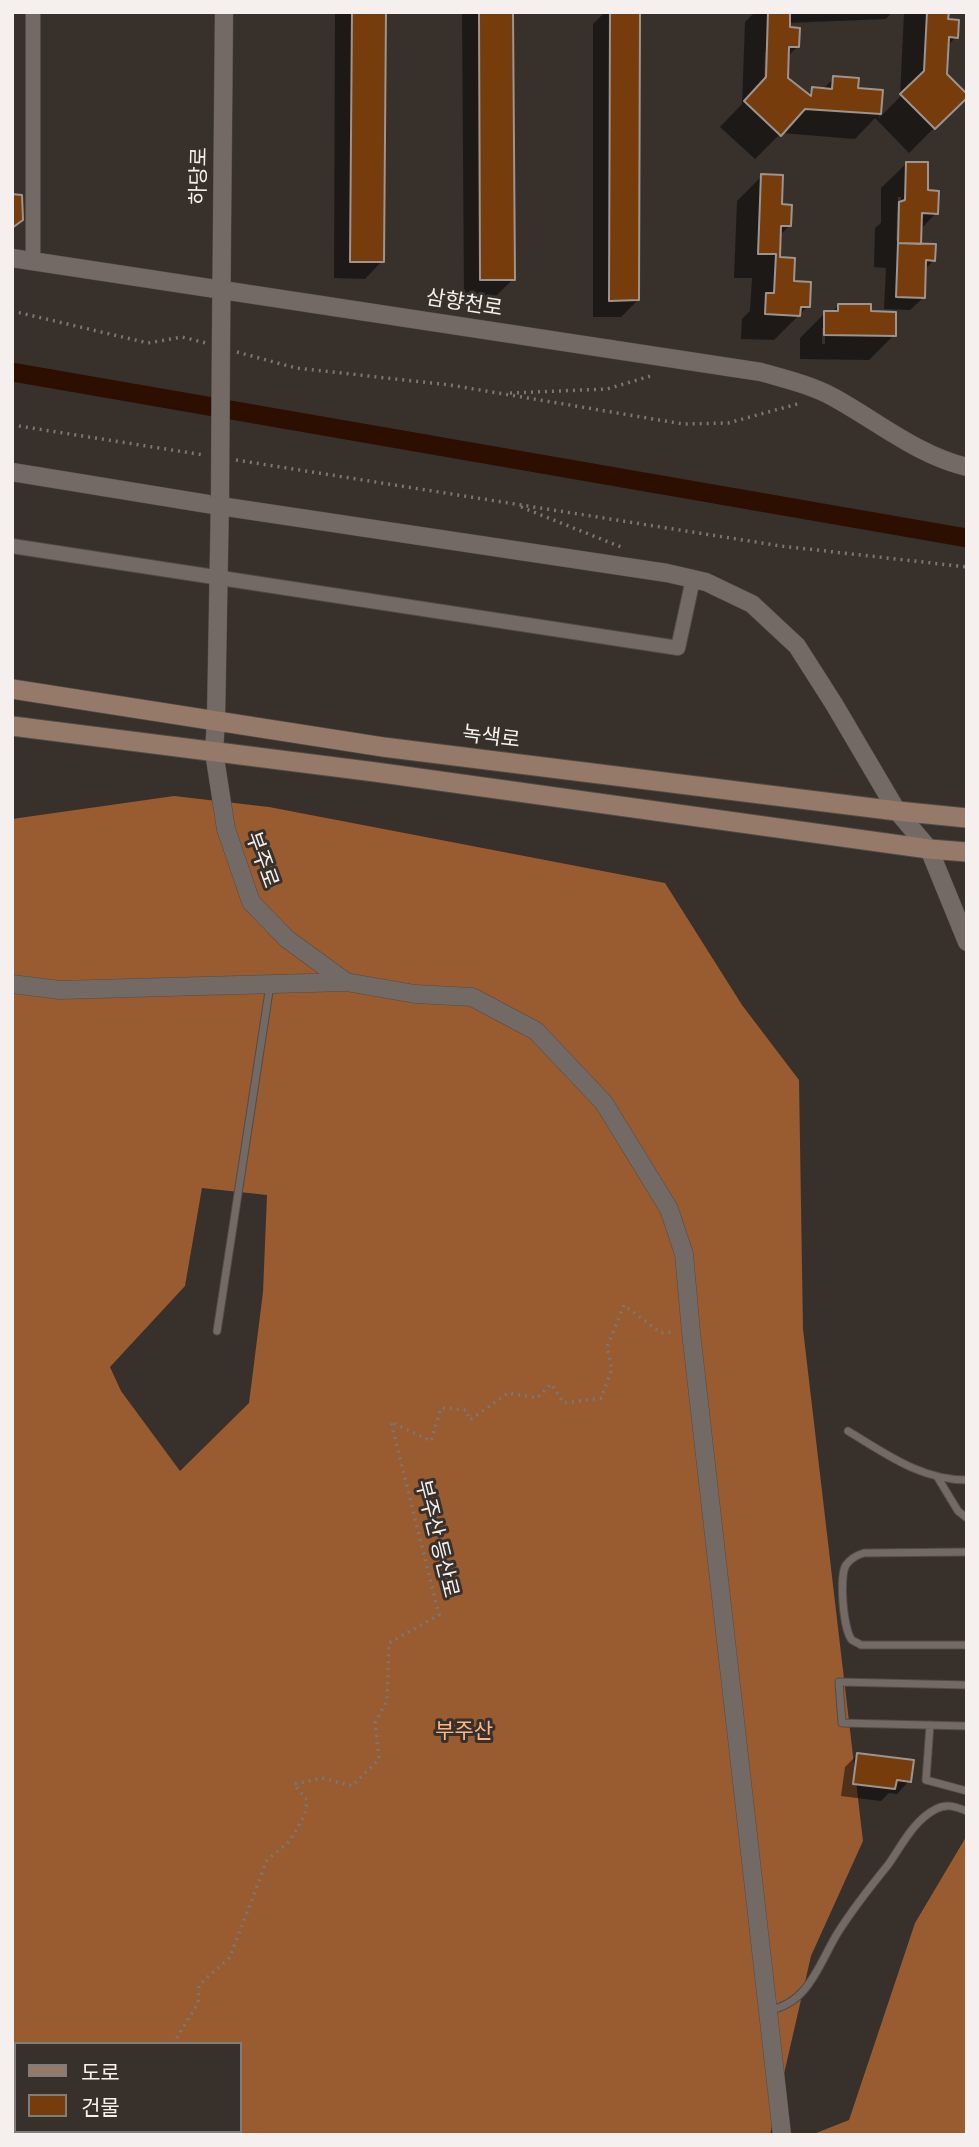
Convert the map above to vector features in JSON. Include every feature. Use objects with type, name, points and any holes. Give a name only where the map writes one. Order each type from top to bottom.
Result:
[{"type":"main road","name":"녹색로","points":[[12,689],[383,747],[967,818]]},
{"type":"main road","points":[[12,726],[967,852]]},
{"type":"street","points":[[33,12],[33,261]]},
{"type":"street","name":"하당로","points":[[220,501],[225,12]]},
{"type":"street","name":"삼향천로","points":[[12,258],[761,372],[830,395],[932,455],[967,467]]},
{"type":"street","points":[[12,472],[220,501],[625,566],[706,582],[751,604],[797,646],[897,811],[929,849],[967,942]]},
{"type":"street","points":[[214,752],[220,501]]},
{"type":"street","points":[[12,546],[678,648],[693,579]]},
{"type":"street","name":"부주로","points":[[214,752],[226,829],[251,902],[287,939],[346,982]]},
{"type":"street","points":[[12,984],[61,989],[346,982],[415,994],[472,997],[537,1031],[604,1103],[669,1209],[684,1254],[782,2135]]},
{"type":"lane","points":[[217,1331],[270,984]]},
{"type":"lane","points":[[848,1431],[912,1469],[938,1478],[967,1480]]},
{"type":"lane","points":[[938,1478],[958,1511],[967,1518]]},
{"type":"lane","points":[[967,1552],[864,1553],[855,1556],[846,1565],[843,1574],[845,1627],[852,1640],[861,1645],[967,1645]]},
{"type":"lane","points":[[967,1685],[839,1682],[842,1723],[967,1726]]},
{"type":"lane","points":[[930,1725],[926,1780],[967,1791]]},
{"type":"lane","points":[[768,2010],[782,2008],[796,1999],[813,1979],[857,1904],[920,1820],[938,1807],[953,1806],[967,1811]]},
{"type":"path","points":[[12,311],[148,343],[182,337],[220,344],[296,368],[450,385],[683,424],[728,423],[830,395]]},
{"type":"path","points":[[501,393],[607,389],[658,374]]},
{"type":"path","points":[[12,425],[206,456]]},
{"type":"path","points":[[232,460],[781,546],[967,567]]},
{"type":"path","points":[[512,504],[621,548]]},
{"type":"path","name":"부주산 등산로","points":[[174,2042],[198,2003],[199,1985],[230,1957],[267,1860],[290,1842],[305,1814],[307,1800],[293,1784],[322,1778],[352,1786],[379,1759],[375,1723],[387,1701],[389,1643],[439,1615],[391,1422],[431,1441],[441,1408],[466,1410],[470,1420],[508,1393],[537,1398],[551,1384],[564,1403],[601,1398],[612,1369],[607,1347],[624,1305],[661,1333],[691,1332]]},
{"type":"green space","name":"부주산","points":[[174,796],[269,807],[665,883],[742,1005],[799,1080],[803,1329],[863,1841],[811,1956],[770,2135],[12,2135],[12,819]],"holes":[[[202,1188],[267,1195],[263,1292],[249,1403],[180,1471],[121,1391],[110,1367],[185,1286]]]},
{"type":"green space","points":[[966,1837],[967,2135],[811,2135],[849,2120],[915,1923]]},
{"type":"building","points":[[352,12],[386,12],[384,262],[350,262]]},
{"type":"building","points":[[479,12],[513,12],[515,280],[480,280]]},
{"type":"building","points":[[610,12],[640,12],[639,300],[609,301]]},
{"type":"building","points":[[768,12],[790,12],[790,27],[800,28],[799,47],[789,47],[788,78],[811,96],[812,87],[832,89],[833,76],[859,78],[858,88],[883,90],[881,114],[805,109],[781,136],[744,101],[766,77]]},
{"type":"building","points":[[927,12],[949,12],[948,19],[959,20],[958,38],[949,37],[947,74],[967,94],[967,98],[935,129],[900,94],[924,71]]},
{"type":"building","points":[[906,162],[928,162],[928,190],[939,191],[938,214],[922,213],[921,244],[898,243],[899,202],[905,200]]},
{"type":"building","points":[[761,174],[783,175],[782,204],[792,205],[791,226],[781,226],[780,257],[795,258],[794,281],[811,282],[810,307],[801,307],[800,316],[765,314],[766,293],[774,293],[776,254],[758,254]]},
{"type":"building","points":[[12,194],[22,195],[23,220],[12,228]]},
{"type":"building","points":[[898,243],[936,244],[935,261],[926,260],[925,298],[896,297]]},
{"type":"building","points":[[838,304],[871,304],[871,311],[896,312],[896,336],[824,335],[824,311],[838,311]]},
{"type":"building","points":[[857,1753],[914,1760],[911,1782],[897,1780],[895,1789],[853,1784]]},
{"type":"waterway","points":[[12,372],[967,538]]}]
